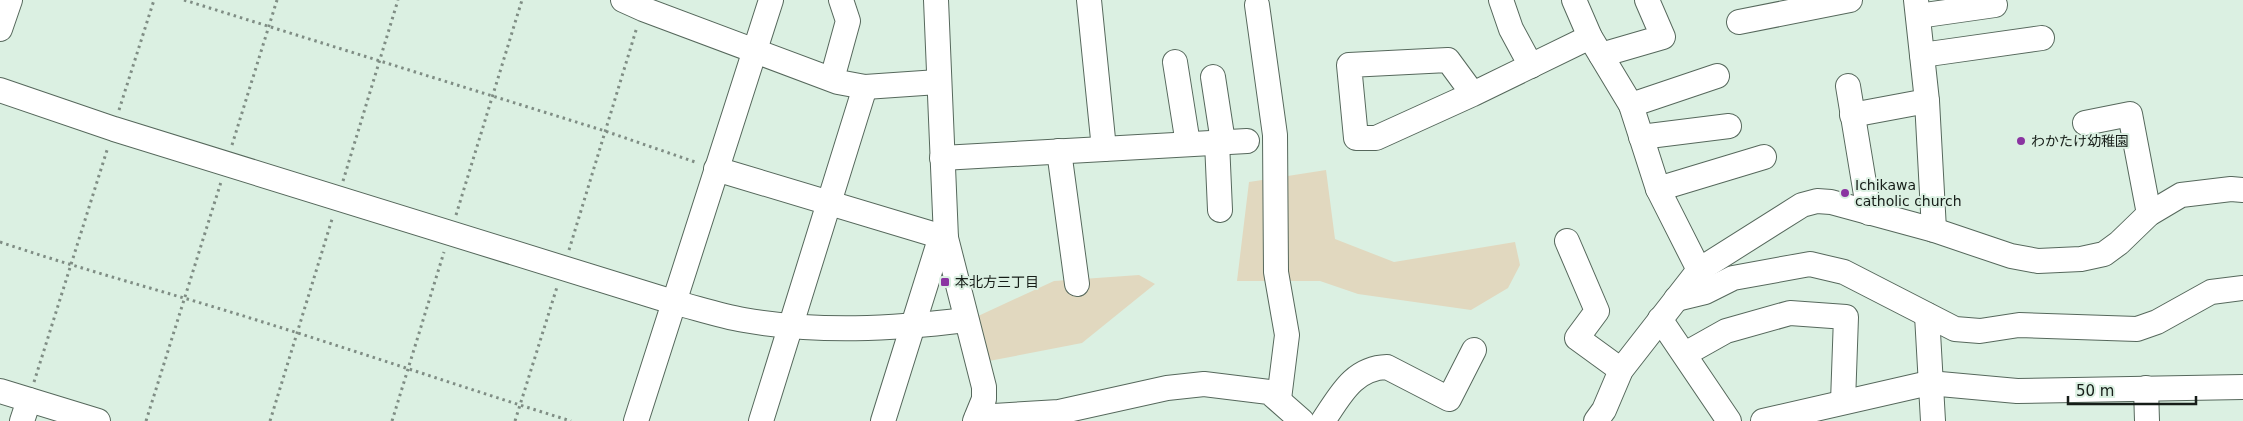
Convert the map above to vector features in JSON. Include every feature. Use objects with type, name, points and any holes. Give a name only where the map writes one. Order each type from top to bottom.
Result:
[{"type":"street","points":[[0,29],[10,0]]},
{"type":"street","points":[[636,421],[771,0]]},
{"type":"street","points":[[832,79],[848,21],[841,0]]},
{"type":"street","points":[[936,0],[943,237],[984,387],[984,399],[976,419],[1059,412],[1167,388],[1204,384],[1269,392],[1302,421]]},
{"type":"street","points":[[1090,0],[1104,149]]},
{"type":"street","points":[[1501,0],[1511,29],[1531,66]]},
{"type":"street","points":[[1574,0],[1595,46],[1631,104],[1658,189],[1698,270]]},
{"type":"street","points":[[1474,94],[1448,60],[1349,65],[1356,138],[1376,138],[1474,94],[1531,66],[1595,46],[1663,37],[1647,0]]},
{"type":"street","points":[[1738,22],[1850,0]]},
{"type":"street","points":[[1254,2],[1275,135],[1276,272],[1287,335],[1279,400]]},
{"type":"street","points":[[633,5],[832,79],[865,87],[938,82]]},
{"type":"street","points":[[1934,230],[1928,101],[1917,8],[1995,5]]},
{"type":"street","points":[[1922,55],[2042,38]]},
{"type":"street","points":[[1175,62],[1188,144]]},
{"type":"street","points":[[1631,104],[1717,76]]},
{"type":"street","points":[[1213,77],[1220,142],[1220,210]]},
{"type":"street","points":[[1848,86],[1869,213]]},
{"type":"street","points":[[761,421],[865,87]]},
{"type":"street","points":[[0,90],[114,129],[226,164],[673,302],[742,320],[790,327],[848,330],[912,327],[966,320]]},
{"type":"street","points":[[1852,115],[1928,101]]},
{"type":"street","points":[[2085,123],[2130,114],[2149,214]]},
{"type":"street","points":[[1641,137],[1729,126]]},
{"type":"street","points":[[942,158],[1247,141]]},
{"type":"street","points":[[1059,151],[1077,284]]},
{"type":"street","points":[[1658,189],[1764,157]]},
{"type":"street","points":[[716,169],[943,237]]},
{"type":"street","points":[[1596,421],[1604,410],[1621,370],[1698,270],[1802,205],[1817,201],[1831,202],[1934,230],[2011,256],[2038,261],[2081,259],[2104,254],[2119,243],[2149,214],[2181,195],[2230,189],[2243,190]]},
{"type":"street","points":[[883,421],[912,327],[943,237]]},
{"type":"street","points":[[1568,241],[1597,311],[1576,338],[1621,370]]},
{"type":"street","points":[[1676,299],[1706,292],[1733,278],[1810,264],[1844,272],[1955,329],[1980,331],[2019,325],[2136,329],[2157,322],[2211,292],[2243,288]]},
{"type":"street","points":[[1684,354],[1726,331],[1790,312],[1846,317],[1843,402]]},
{"type":"street","points":[[1926,315],[1932,421]]},
{"type":"street","points":[[1660,319],[1729,421]]},
{"type":"street","points":[[1323,421],[1345,388],[1359,374],[1375,367],[1387,367],[1449,399],[1473,362]]},
{"type":"street","points":[[1763,421],[1929,383],[2017,391],[2243,387]]},
{"type":"street","points":[[2146,388],[2147,421]]},
{"type":"street","points":[[0,391],[25,410],[98,421]]},
{"type":"path","points":[[25,410],[154,0]]},
{"type":"path","points":[[184,0],[492,96],[716,169]]},
{"type":"path","points":[[146,421],[277,0]]},
{"type":"path","points":[[392,421],[522,0]]},
{"type":"path","points":[[515,421],[605,132],[633,5]]},
{"type":"path","points":[[0,242],[69,266],[185,298],[409,367],[571,421]]},
{"type":"shaded area","points":[[1326,170],[1335,239],[1394,262],[1515,242],[1520,265],[1508,288],[1471,310],[1358,294],[1320,281],[1237,281],[1249,182]]},
{"type":"shaded area","points":[[1139,275],[1155,284],[1082,343],[989,361],[976,317],[1054,281]]},
{"type":"place","name":"わかたけ幼稚園","points":[[2021,141]]},
{"type":"place","name":"Ichikawa catholic church","points":[[1845,193]]},
{"type":"place","name":"本北方三丁目","points":[[945,282]]}]
